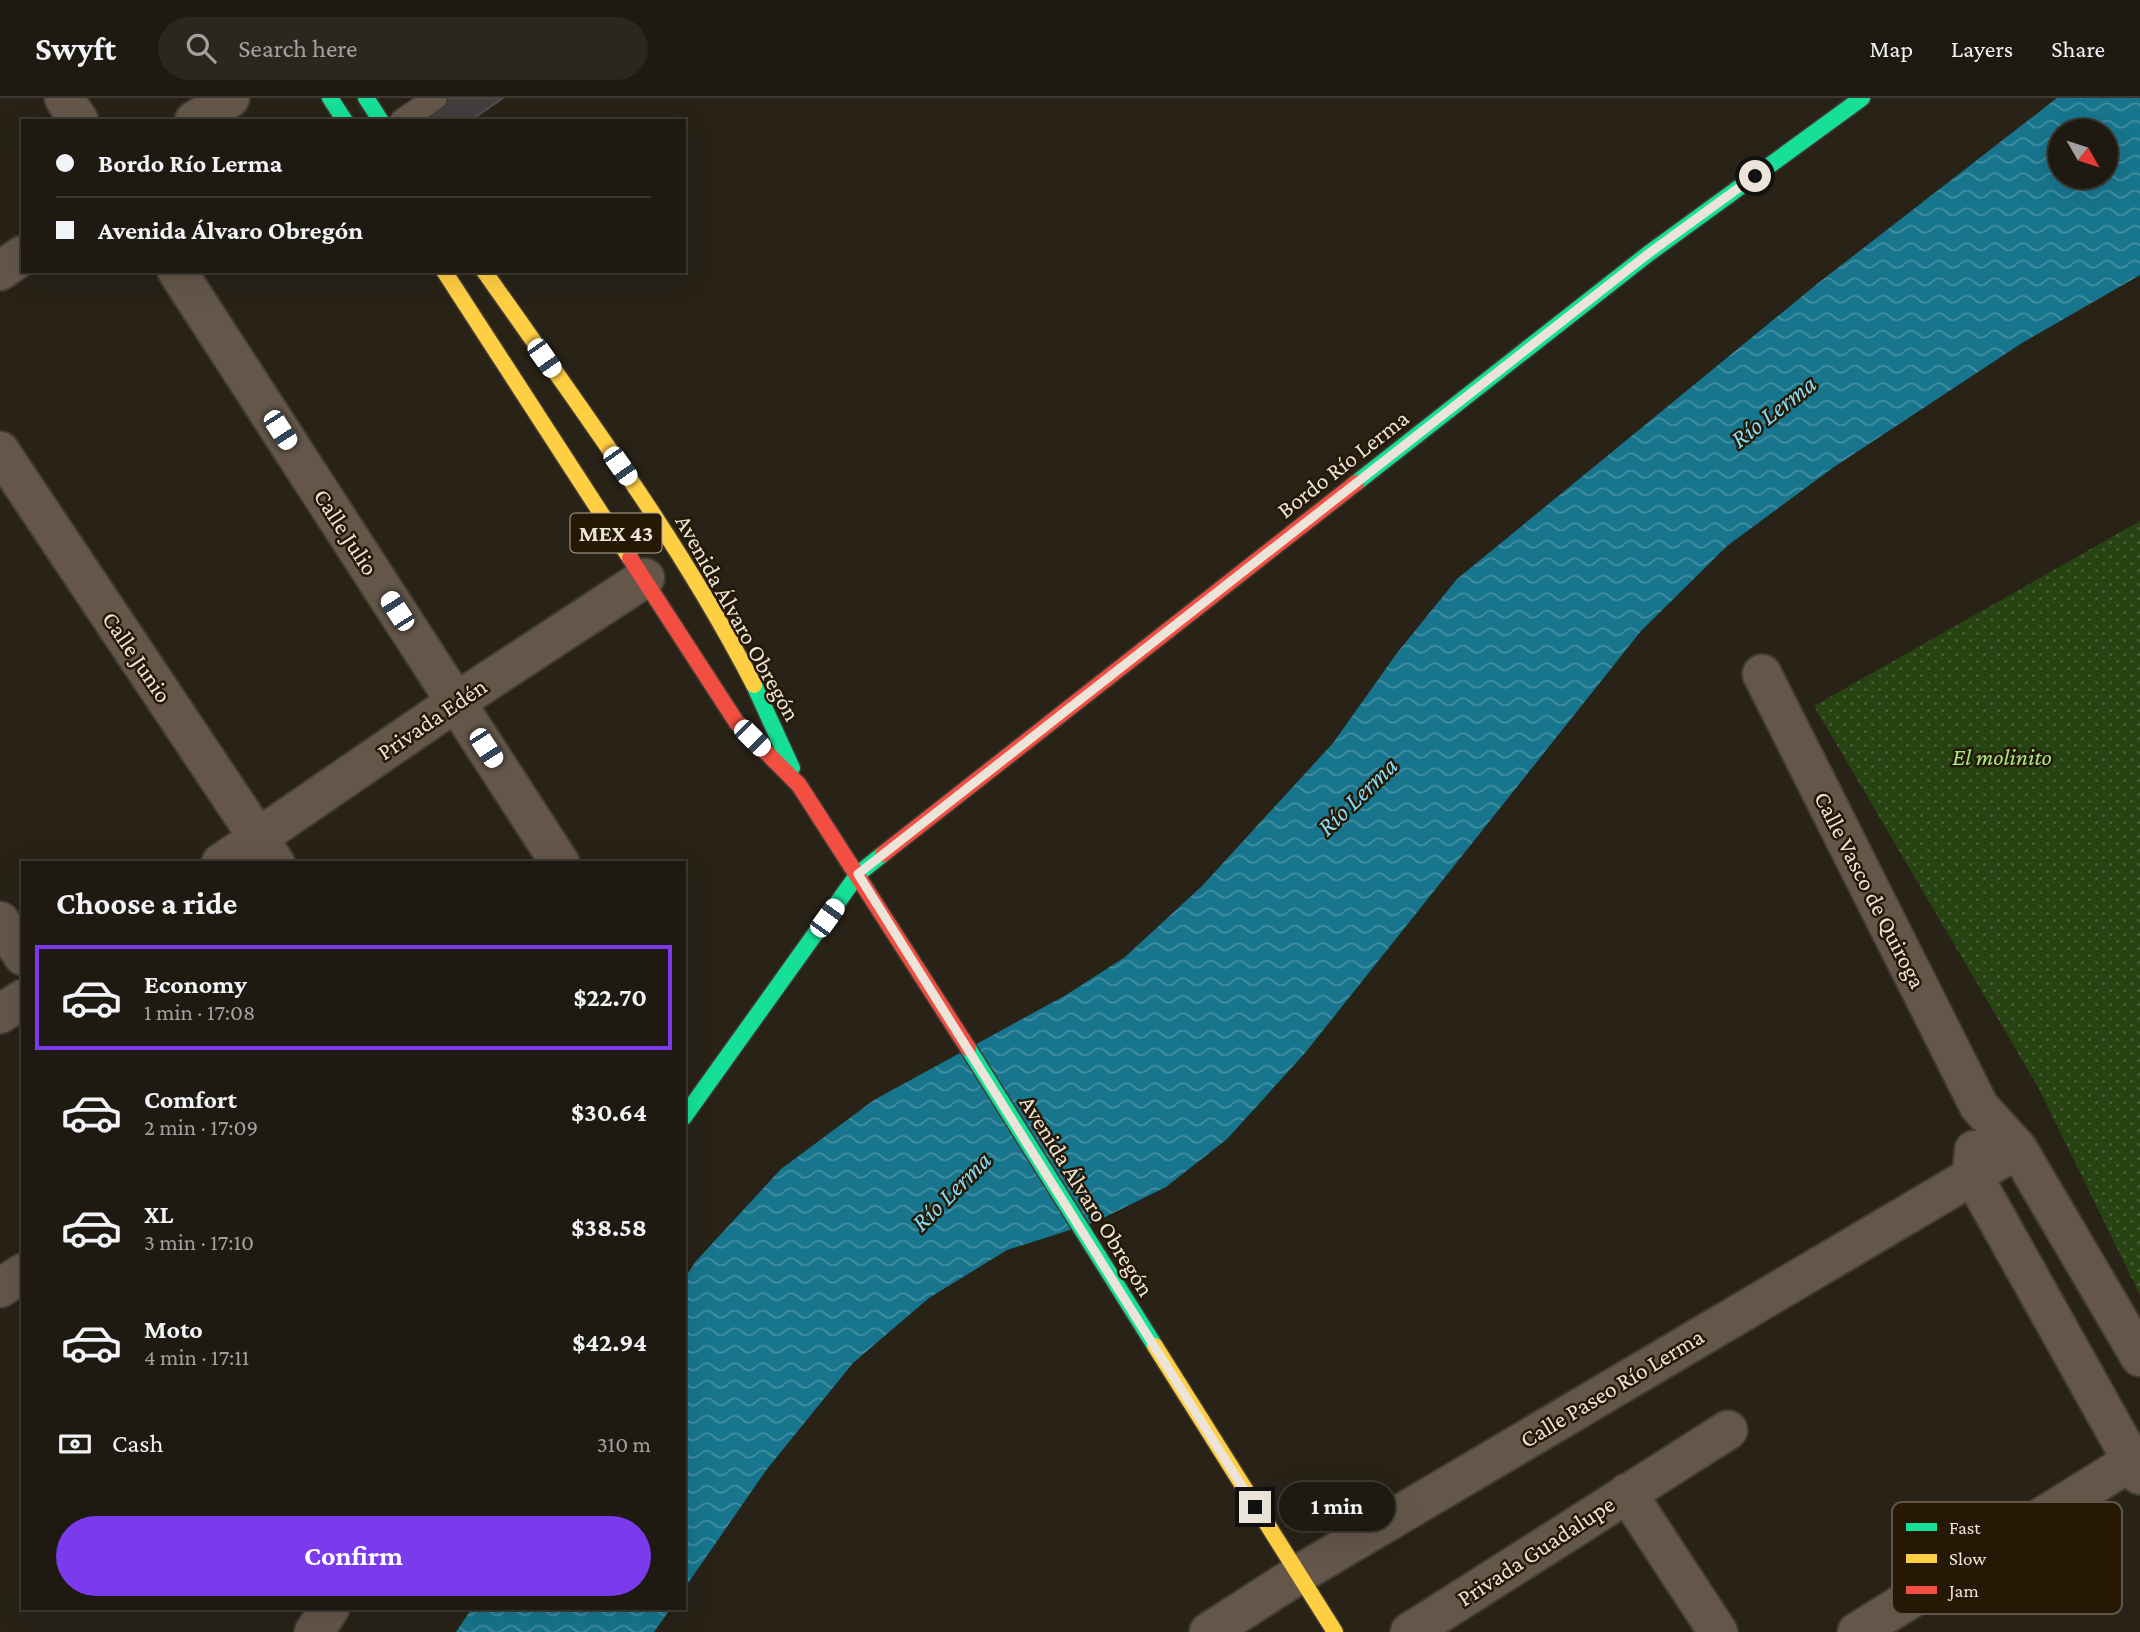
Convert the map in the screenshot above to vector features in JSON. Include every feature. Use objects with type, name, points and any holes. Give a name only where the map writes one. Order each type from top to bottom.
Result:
[{"type":"main road","points":[[330,98],[344,119]]},
{"type":"main road","points":[[366,98],[380,119]]},
{"type":"main road","name":"Bordo Río Lerma","points":[[686,1114],[858,874],[1648,254],[1862,98]]},
{"type":"main road","name":"Avenida Álvaro Obregón","points":[[445,273],[737,723],[799,785]]},
{"type":"main road","name":"Avenida Álvaro Obregón","points":[[485,273],[680,553],[768,709],[799,785],[881,910],[1335,1632]]},
{"type":"street","points":[[64,98],[78,119]]},
{"type":"street","points":[[197,119],[230,98]]},
{"type":"street","points":[[0,271],[21,256]]},
{"type":"street","name":"Calle Julio","points":[[178,273],[559,861]]},
{"type":"street","name":"Calle Junio","points":[[0,450],[266,850]]},
{"type":"street","name":"Privada Edén","points":[[228,861],[266,850],[456,702],[645,578]]},
{"type":"street","name":"Calle Vasco de Quiroga","points":[[1762,674],[1979,1106],[2018,1149],[2140,1357]]},
{"type":"street","points":[[0,921],[21,953]]},
{"type":"street","points":[[0,1014],[21,1000]]},
{"type":"street","points":[[1979,1106],[1972,1174],[2137,1464],[2074,1502]]},
{"type":"street","name":"Calle Paseo Río Lerma","points":[[1209,1632],[1298,1574],[2018,1149]]},
{"type":"street","points":[[0,1288],[21,1274]]},
{"type":"street","name":"Privada Guadalupe","points":[[1410,1632],[1728,1430]]},
{"type":"street","name":"Privada Guadalupe","points":[[1628,1493],[1718,1632]]},
{"type":"street","points":[[314,1632],[329,1610]]},
{"type":"street","points":[[1857,1632],[1892,1611]]},
{"type":"lane","points":[[405,119],[435,98]]},
{"type":"green space","name":"El molinito","points":[[2140,521],[2140,1295],[2038,1087],[1814,706]]},
{"type":"water","name":"Río Lerma","points":[[2057,98],[2140,98],[2140,275],[2022,343],[1834,467],[1727,546],[1641,631],[1305,1053],[1227,1139],[1166,1187],[1095,1222],[1007,1250],[929,1298],[853,1363],[767,1469],[686,1586],[686,1276],[696,1261],[781,1169],[874,1100],[1066,995],[1125,957],[1202,886],[1333,743],[1397,653],[1457,579],[1817,284]]},
{"type":"water","points":[[471,1610],[670,1610],[654,1632],[456,1632]]},
{"type":"building","points":[[412,98],[503,98],[473,119],[426,119]]},
{"type":"traffic: fast","points":[[330,98],[344,119]]},
{"type":"traffic: fast","points":[[366,98],[380,119]]},
{"type":"traffic: fast","points":[[1356,483],[1648,254],[1862,98]]},
{"type":"traffic: fast","points":[[754,685],[792,768]]},
{"type":"traffic: fast","points":[[686,1114],[858,874],[883,854]]},
{"type":"traffic: fast","points":[[968,1048],[1155,1346]]},
{"type":"traffic: slow","points":[[445,273],[630,558]]},
{"type":"traffic: slow","points":[[485,273],[660,525],[693,577],[754,685]]},
{"type":"traffic: slow","points":[[1155,1346],[1335,1632]]},
{"type":"traffic: jam","points":[[883,854],[1356,483]]},
{"type":"traffic: jam","points":[[630,558],[737,723],[799,785],[968,1048]]},
{"type":"route","points":[[1255,1507],[858,874],[1648,254],[1755,176]]}]
